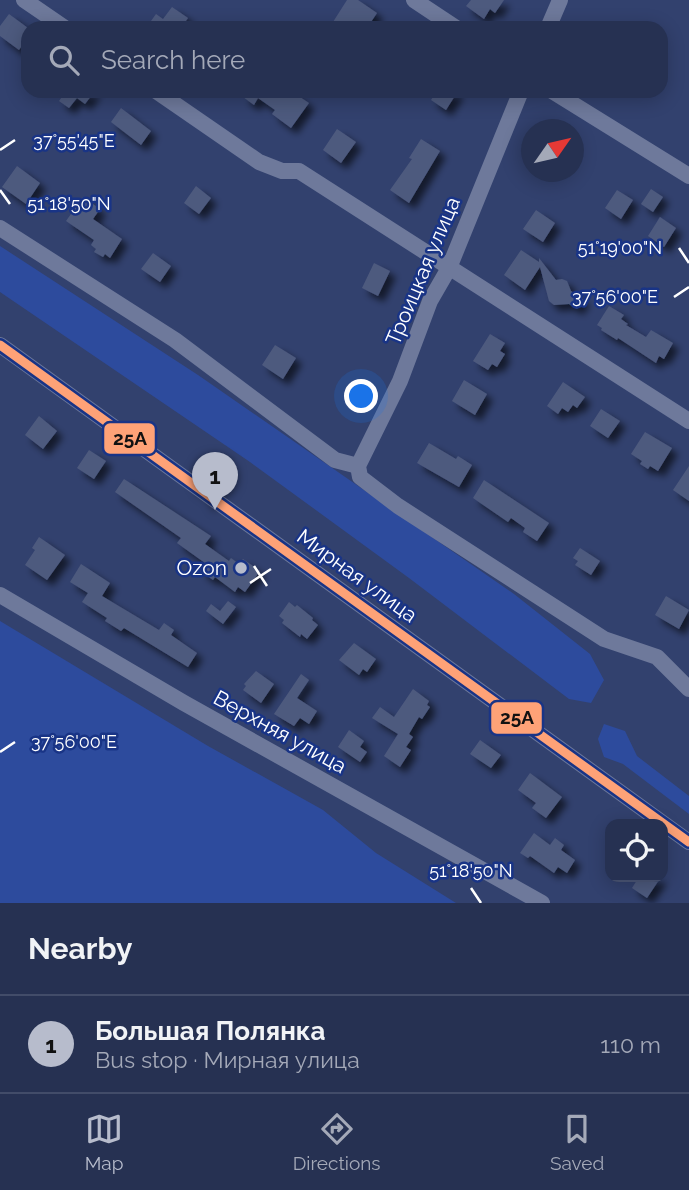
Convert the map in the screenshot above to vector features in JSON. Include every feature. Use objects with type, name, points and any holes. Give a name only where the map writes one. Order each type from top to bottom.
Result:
[{"type":"street","points":[[24,0],[55,21]]},
{"type":"street","points":[[414,0],[446,21]]},
{"type":"street","points":[[551,21],[560,0]]},
{"type":"street","points":[[166,98],[259,162],[282,171],[299,171],[689,421]]},
{"type":"street","name":"Троицкая улица","points":[[358,466],[400,382],[430,301],[449,268],[518,98]]},
{"type":"street","points":[[563,98],[689,176]]},
{"type":"street","points":[[0,228],[175,341],[335,460],[358,466],[360,477],[398,506],[604,639],[657,657],[689,689]]},
{"type":"street","name":"Мирная улица","points":[[0,345],[689,842]]},
{"type":"street","name":"Верхняя улица","points":[[0,595],[196,709],[542,903]]},
{"type":"shaded area","points":[[0,246],[198,375],[514,594],[590,654],[604,680],[591,703],[569,699],[250,462],[0,292]]},
{"type":"shaded area","points":[[0,621],[208,746],[323,810],[376,853],[456,903],[0,903]]},
{"type":"shaded area","points":[[604,724],[625,731],[637,756],[689,796],[689,814],[623,764],[604,757],[598,739]]},
{"type":"building","points":[[347,0],[358,0],[377,13],[372,21],[334,21]]},
{"type":"building","points":[[471,0],[504,0],[495,13],[490,9],[484,19],[466,6]]},
{"type":"building","points":[[172,7],[188,18],[186,21],[151,21],[156,14],[163,19]]},
{"type":"building","points":[[9,14],[21,23],[19,50],[0,36],[0,26]]},
{"type":"building","points":[[61,98],[77,98],[69,108],[59,101]]},
{"type":"building","points":[[77,98],[90,98],[85,104]]},
{"type":"building","points":[[244,98],[258,98],[254,105]]},
{"type":"building","points":[[258,98],[302,98],[309,103],[291,128],[272,114],[275,110]]},
{"type":"building","points":[[432,98],[454,98],[446,110],[431,100]]},
{"type":"building","points":[[121,108],[151,131],[141,145],[111,122]]},
{"type":"building","points":[[337,129],[356,142],[341,163],[323,150]]},
{"type":"building","points":[[421,139],[440,151],[409,203],[390,190],[412,159],[409,158]]},
{"type":"building","points":[[17,166],[40,183],[26,204],[2,187]]},
{"type":"building","points":[[196,186],[211,198],[199,214],[184,203]]},
{"type":"building","points":[[651,189],[663,197],[653,212],[641,204]]},
{"type":"building","points":[[617,190],[633,200],[621,219],[605,208]]},
{"type":"building","points":[[83,197],[100,209],[93,219],[122,239],[110,258],[94,252],[96,249],[91,245],[94,240],[66,221]]},
{"type":"building","points":[[536,210],[555,223],[543,242],[523,229]]},
{"type":"building","points":[[660,217],[676,228],[664,247],[648,236]]},
{"type":"building","points":[[521,250],[539,262],[539,258],[556,280],[567,281],[571,291],[584,300],[577,309],[569,304],[554,305],[549,301],[540,267],[525,290],[504,275]]},
{"type":"building","points":[[153,253],[171,266],[160,282],[141,269]]},
{"type":"building","points":[[374,263],[390,271],[378,296],[362,288]]},
{"type":"building","points":[[609,306],[624,315],[621,319],[628,324],[626,325],[646,337],[651,330],[673,343],[664,359],[659,356],[656,363],[601,330],[597,325]]},
{"type":"building","points":[[490,334],[505,343],[500,351],[505,354],[497,367],[492,364],[488,370],[473,361]]},
{"type":"building","points":[[275,345],[296,358],[283,379],[262,365]]},
{"type":"building","points":[[464,380],[487,394],[475,415],[452,401]]},
{"type":"building","points":[[563,382],[585,397],[577,408],[573,405],[568,412],[562,408],[558,414],[547,406]]},
{"type":"building","points":[[601,409],[620,421],[608,438],[590,426]]},
{"type":"building","points":[[39,416],[57,431],[43,449],[25,435]]},
{"type":"building","points":[[645,432],[672,448],[658,471],[640,464],[642,461],[631,454]]},
{"type":"building","points":[[429,443],[472,465],[459,487],[417,463]]},
{"type":"building","points":[[89,450],[106,461],[94,479],[77,468]]},
{"type":"building","points":[[689,466],[689,501],[673,490]]},
{"type":"building","points":[[124,479],[211,536],[205,544],[229,561],[231,558],[239,564],[243,559],[260,571],[245,592],[238,587],[235,592],[215,577],[213,580],[200,571],[205,563],[177,543],[181,538],[115,492]]},
{"type":"building","points":[[484,480],[549,523],[537,541],[523,532],[525,528],[511,518],[508,522],[473,498]]},
{"type":"building","points":[[39,537],[65,555],[47,580],[25,565],[35,550],[32,548]]},
{"type":"building","points":[[580,548],[600,561],[591,575],[575,565],[578,561],[573,558]]},
{"type":"building","points":[[81,564],[110,583],[102,596],[159,630],[164,623],[174,630],[171,635],[197,653],[188,667],[124,628],[121,631],[82,602],[88,593],[70,582]]},
{"type":"building","points":[[666,596],[689,610],[679,629],[655,615]]},
{"type":"building","points":[[228,601],[236,607],[223,624],[206,611],[211,604],[220,611]]},
{"type":"building","points":[[289,602],[295,607],[297,605],[318,625],[307,639],[282,623],[284,620],[279,616]]},
{"type":"building","points":[[354,643],[376,659],[367,672],[363,669],[359,675],[339,660]]},
{"type":"building","points":[[256,671],[274,684],[261,703],[243,690],[246,686],[244,684]]},
{"type":"building","points":[[301,674],[309,680],[297,698],[317,711],[309,724],[300,718],[294,726],[274,714]]},
{"type":"building","points":[[413,689],[429,701],[427,705],[430,707],[422,719],[419,717],[409,734],[413,737],[406,747],[411,750],[400,767],[384,756],[398,734],[372,718],[380,707],[394,717]]},
{"type":"building","points":[[349,730],[364,741],[360,747],[367,752],[360,762],[338,747]]},
{"type":"building","points":[[480,740],[501,755],[491,768],[470,754]]},
{"type":"building","points":[[530,773],[562,797],[546,818],[532,808],[536,803],[518,790]]},
{"type":"building","points":[[534,833],[550,845],[555,838],[564,845],[561,850],[575,860],[567,873],[558,867],[554,873],[530,856],[528,858],[520,853]]},
{"type":"building","points":[[636,882],[658,882],[647,898],[632,888]]},
{"type":"transit line","name":"25А","points":[[0,345],[689,842]]},
{"type":"place","name":"Большая Полянка","points":[[215,510]]},
{"type":"place","name":"Ozon","points":[[241,568]]}]
